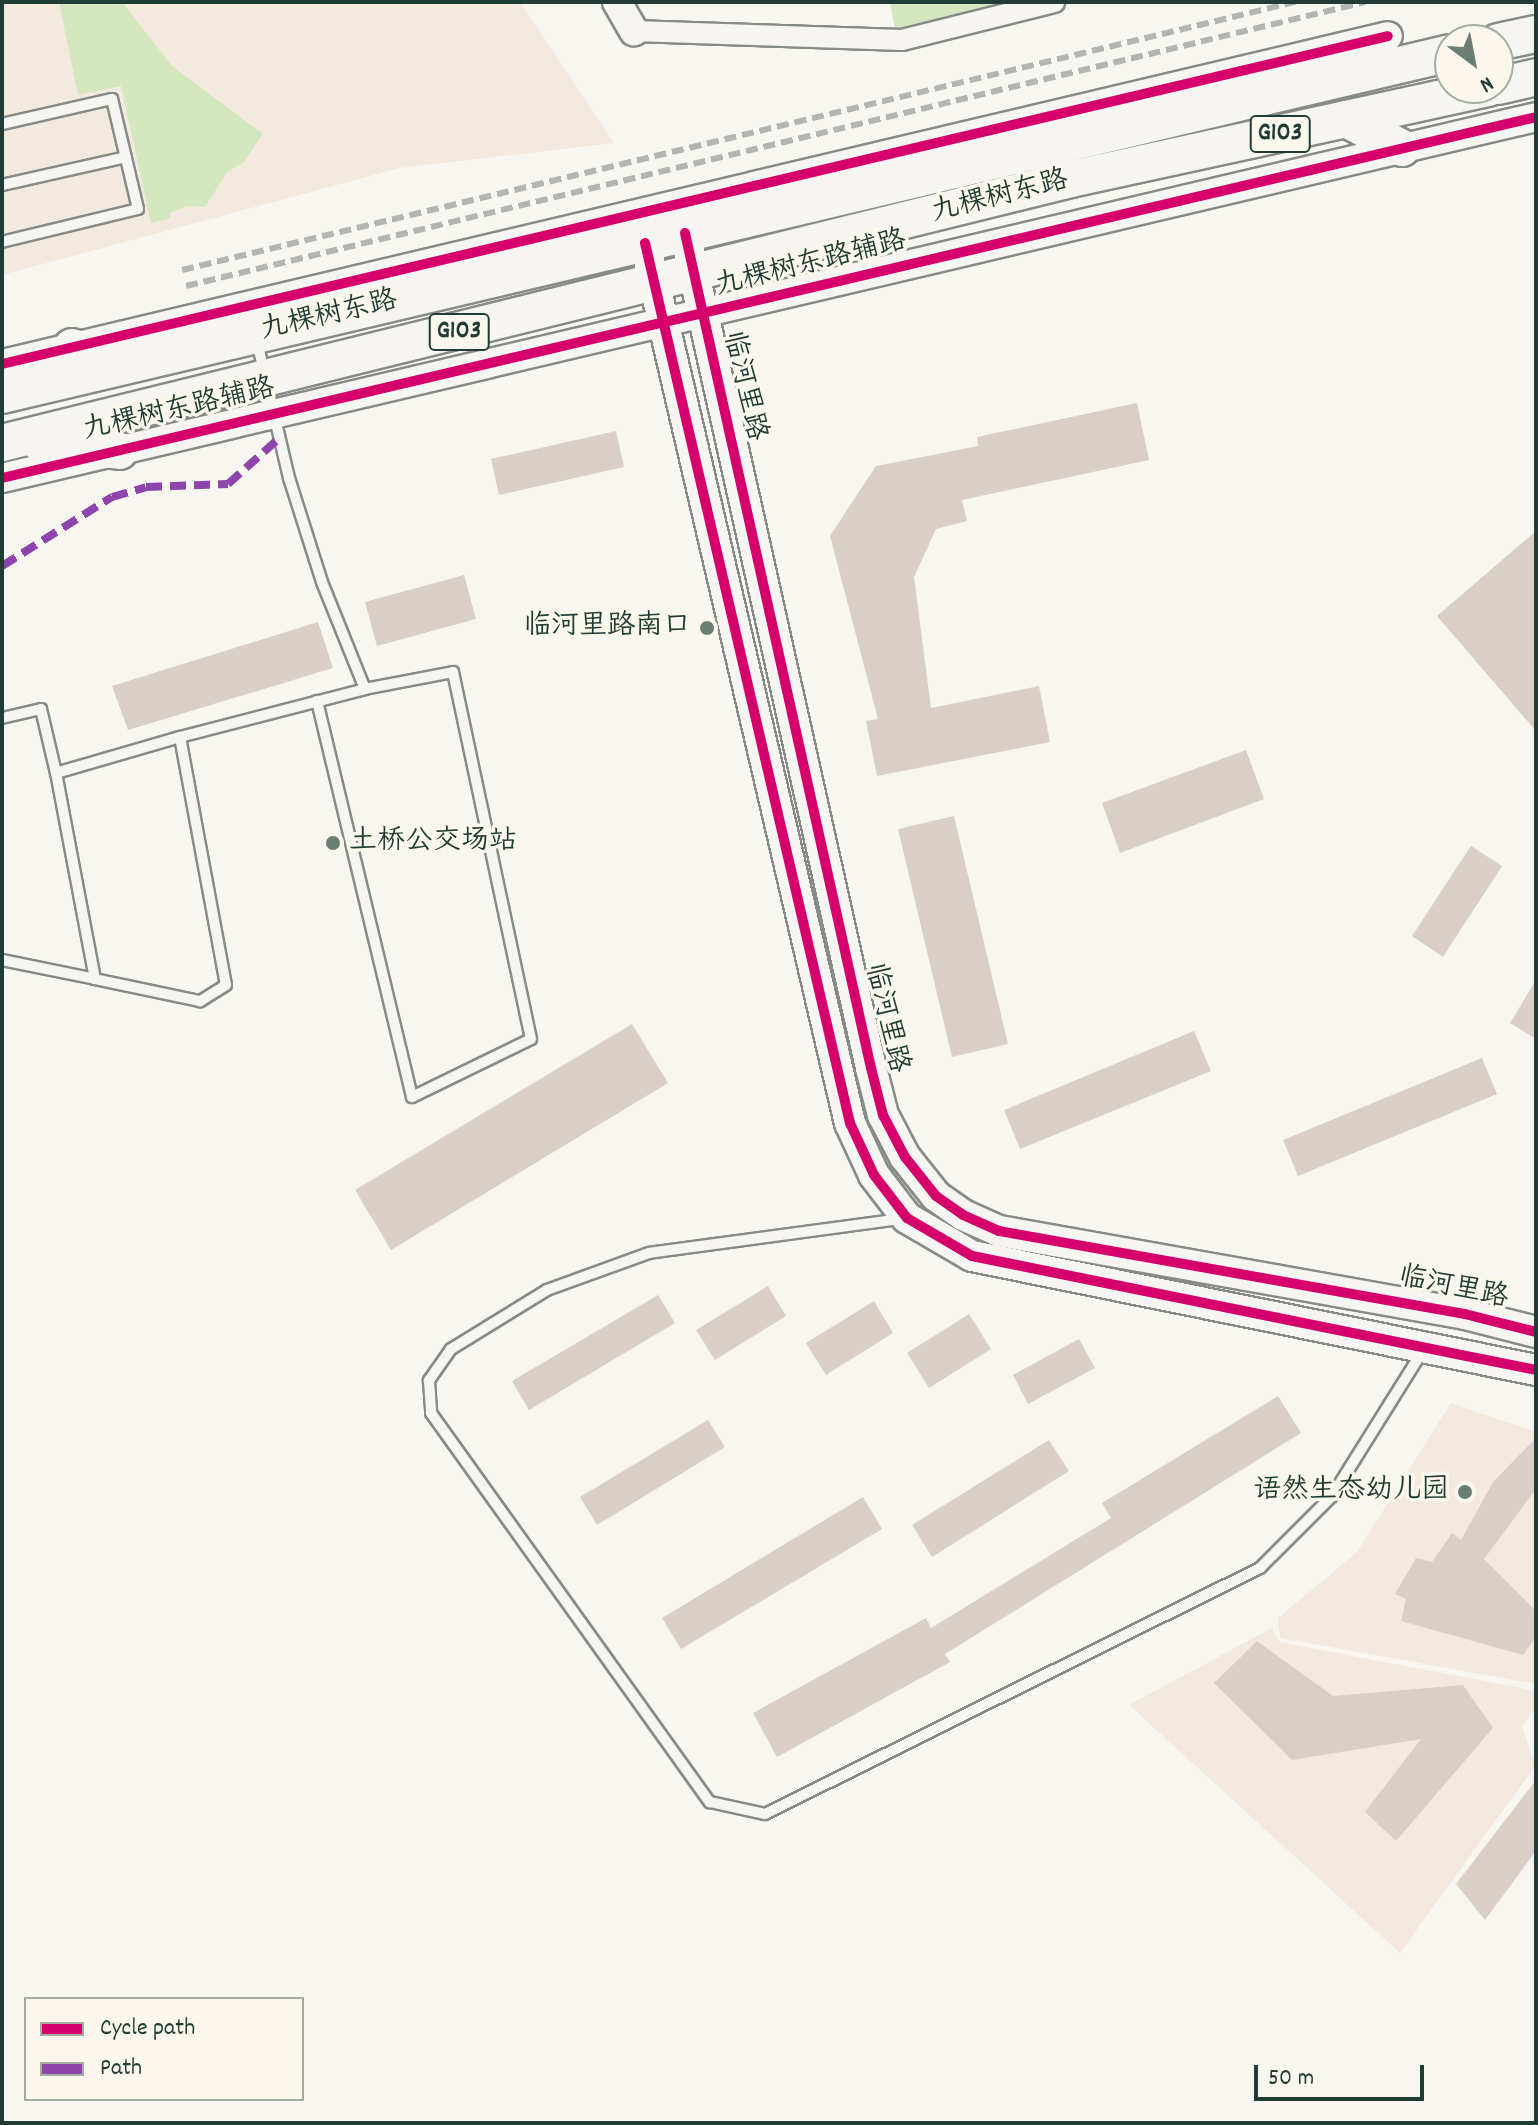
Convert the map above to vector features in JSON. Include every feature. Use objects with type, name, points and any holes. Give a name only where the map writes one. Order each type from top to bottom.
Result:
[{"type":"highway","points":[[1514,39],[1536,34]]},
{"type":"highway","name":"九棵树东路","points":[[2,395],[1434,57]]},
{"type":"highway","points":[[1514,82],[1536,77]]},
{"type":"highway","name":"九棵树东路","points":[[12,441],[268,397],[654,283],[1071,179],[1434,100]]},
{"type":"highway","points":[[1346,119],[1402,148]]},
{"type":"highway","points":[[72,347],[132,363]]},
{"type":"highway","points":[[12,441],[120,451]]},
{"type":"main road","name":"临河里路","points":[[685,233],[883,1115],[905,1157],[936,1196],[999,1231],[1465,1314],[1536,1332]]},
{"type":"main road","name":"临河里路","points":[[645,243],[850,1123],[874,1175],[907,1218],[972,1256],[1536,1370]]},
{"type":"street","points":[[617,2],[634,31],[902,40],[1054,2]]},
{"type":"street","points":[[2,364],[1388,36]]},
{"type":"street","name":"九棵树东路辅路","points":[[2,478],[120,451],[268,397],[703,316],[1536,117]]},
{"type":"lane","points":[[2,124],[112,99],[138,209],[2,242]]},
{"type":"lane","points":[[2,185],[126,157]]},
{"type":"lane","points":[[256,333],[268,397],[322,582],[365,689]]},
{"type":"lane","points":[[56,773],[317,701],[453,672],[531,1039],[412,1097],[317,701]]},
{"type":"lane","points":[[2,718],[41,709],[95,979]]},
{"type":"lane","points":[[2,960],[200,1001],[226,985],[180,737]]},
{"type":"lane","points":[[907,1218],[649,1253],[547,1290],[451,1349],[429,1381],[431,1413],[710,1802],[765,1814],[1260,1568],[1332,1496],[1425,1347]]},
{"type":"shaded area","points":[[2,2],[520,2],[614,143],[400,168],[2,275]]},
{"type":"shaded area","name":"语然生态幼儿园","points":[[1451,1403],[1536,1432],[1536,1684],[1280,1638],[1278,1618],[1357,1552]]},
{"type":"shaded area","points":[[1272,1628],[1280,1642],[1536,1691],[1536,1707],[1522,1727],[1536,1765],[1400,1953],[1129,1705]]},
{"type":"green space","points":[[59,2],[122,2],[172,66],[263,134],[244,162],[227,172],[205,207],[186,206],[170,213],[171,218],[151,223],[121,86],[78,95]]},
{"type":"green space","points":[[890,2],[1032,2],[895,30]]},
{"type":"building","points":[[1137,403],[1149,460],[962,500],[967,521],[936,529],[914,577],[931,708],[1039,686],[1050,742],[877,776],[866,721],[878,719],[830,536],[876,466],[978,446],[977,437]]},
{"type":"building","points":[[616,431],[624,467],[499,495],[491,459]]},
{"type":"building","points":[[1536,531],[1536,731],[1437,616]]},
{"type":"building","points":[[464,575],[476,619],[377,646],[365,602]]},
{"type":"building","points":[[318,622],[333,668],[128,730],[112,686]]},
{"type":"building","points":[[1246,750],[1264,799],[1120,853],[1102,803]]},
{"type":"building","points":[[954,816],[1008,1044],[952,1057],[898,829]]},
{"type":"building","points":[[1471,846],[1502,866],[1443,957],[1412,936]]},
{"type":"building","points":[[1536,980],[1536,1039],[1510,1023]]},
{"type":"building","points":[[632,1024],[668,1083],[391,1250],[355,1190]]},
{"type":"building","points":[[1194,1031],[1211,1071],[1020,1149],[1004,1110]]},
{"type":"building","points":[[1482,1058],[1497,1094],[1298,1176],[1283,1140]]},
{"type":"building","points":[[768,1286],[786,1316],[715,1360],[696,1330]]},
{"type":"building","points":[[658,1295],[675,1323],[529,1410],[512,1381]]},
{"type":"building","points":[[874,1301],[893,1333],[826,1375],[806,1343]]},
{"type":"building","points":[[969,1314],[991,1349],[929,1388],[907,1353]]},
{"type":"building","points":[[1079,1339],[1095,1368],[1028,1404],[1013,1375]]},
{"type":"building","points":[[1278,1396],[1301,1433],[945,1654],[950,1662],[777,1757],[753,1713],[926,1618],[931,1628],[1111,1518],[1102,1503]]},
{"type":"building","points":[[708,1420],[725,1447],[597,1525],[580,1497]]},
{"type":"building","points":[[1536,1438],[1536,1489],[1484,1559],[1536,1611],[1536,1637],[1523,1655],[1401,1621],[1406,1599],[1395,1594],[1416,1558],[1432,1562],[1452,1533],[1461,1540],[1493,1482]]},
{"type":"building","points":[[1049,1440],[1069,1471],[932,1557],[912,1525]]},
{"type":"building","points":[[863,1497],[882,1529],[681,1649],[662,1618]]},
{"type":"building","points":[[1257,1641],[1333,1696],[1463,1685],[1493,1728],[1396,1841],[1365,1812],[1421,1739],[1292,1760],[1214,1683]]},
{"type":"building","points":[[1536,1780],[1536,1851],[1485,1920],[1456,1884]]},
{"type":"railway","points":[[182,270],[1295,2]]},
{"type":"railway","points":[[186,286],[1365,2]]},
{"type":"marked path","points":[[2,566],[112,497],[146,487],[228,484],[277,440]]},
{"type":"cycle path","points":[[2,364],[1388,36]]},
{"type":"cycle path","points":[[2,478],[1536,117]]},
{"type":"cycle path","points":[[685,233],[871,1068],[883,1115],[905,1157],[936,1196],[963,1215],[999,1231],[1465,1314],[1536,1332]]},
{"type":"cycle path","points":[[645,243],[850,1123],[874,1175],[907,1218],[972,1256],[1536,1370]]},
{"type":"place","name":"临河里路南口","points":[[707,628]]},
{"type":"place","name":"土桥公交场站","points":[[333,843]]},
{"type":"place","name":"语然生态幼儿园","points":[[1465,1492]]}]
